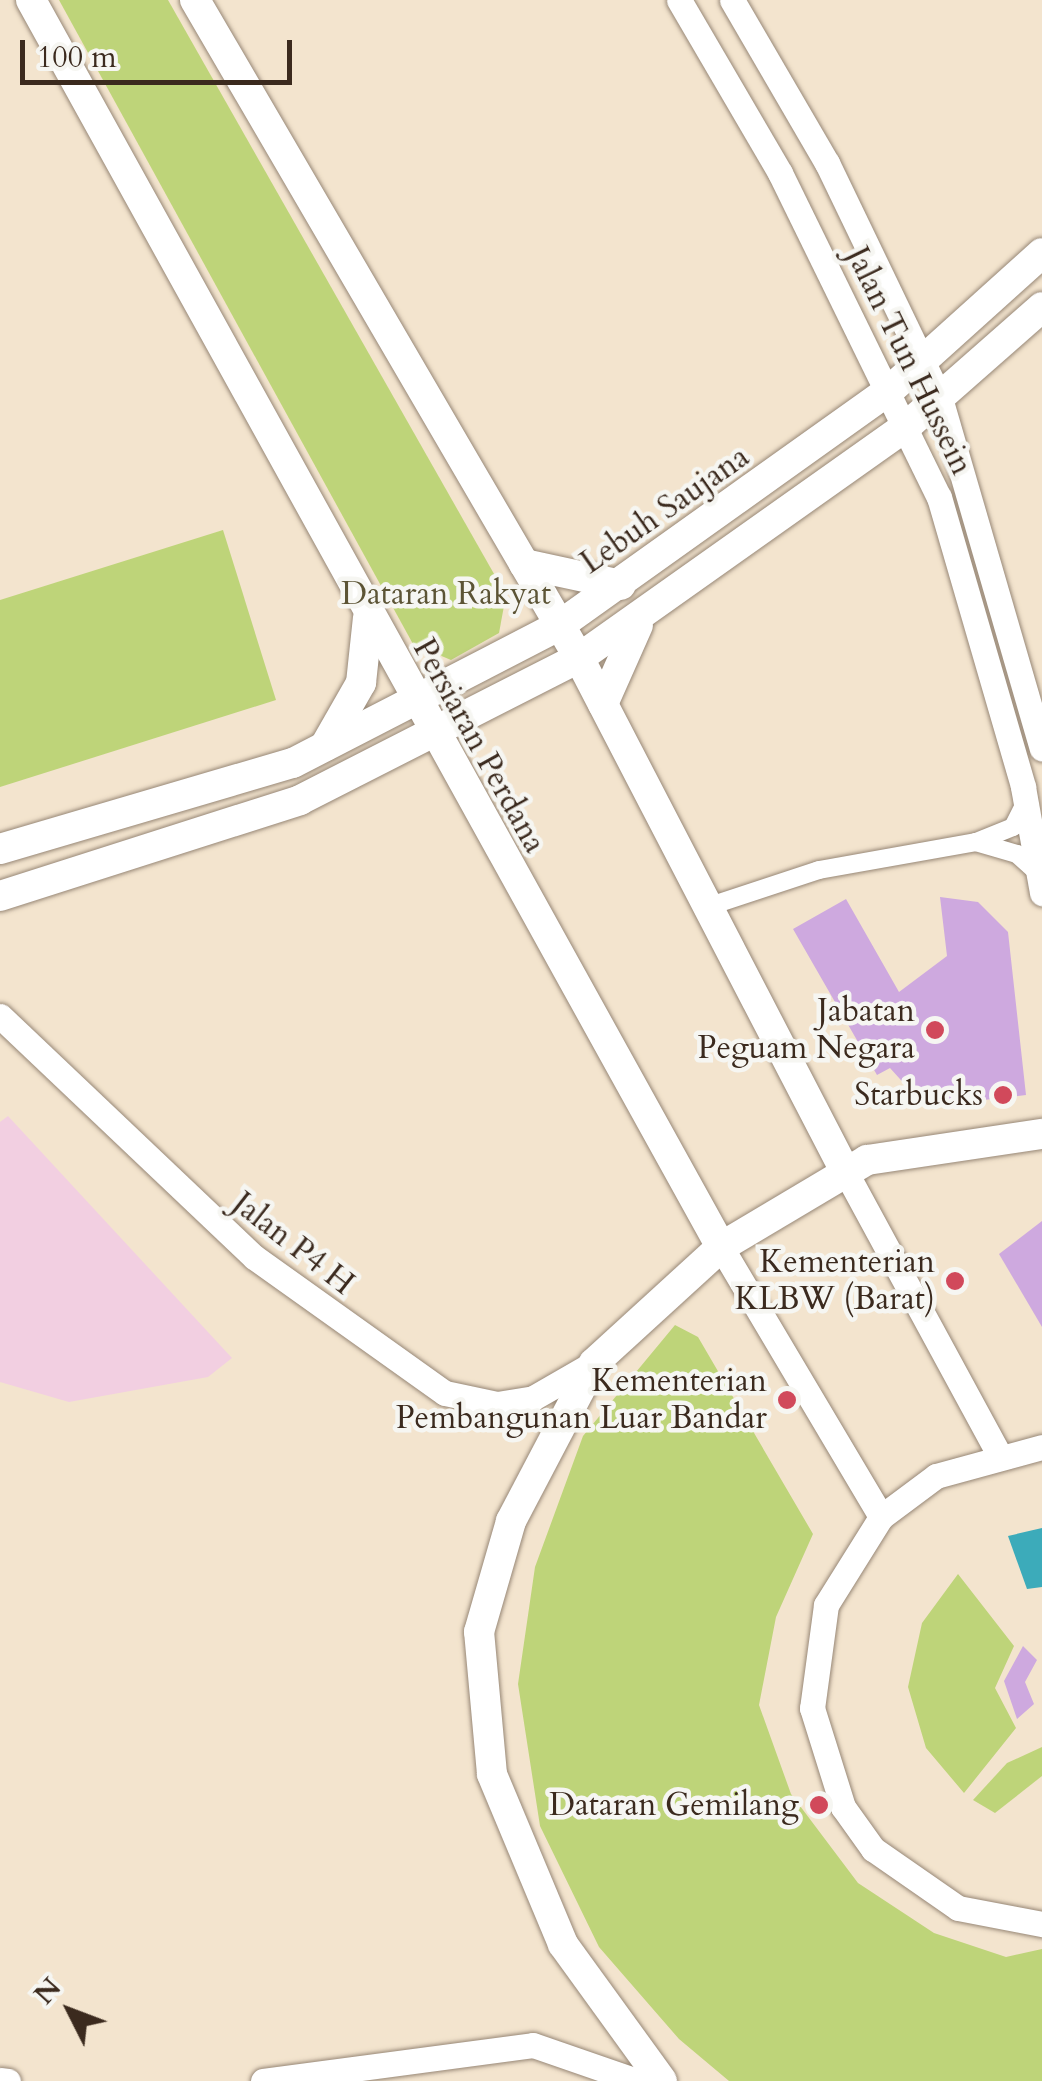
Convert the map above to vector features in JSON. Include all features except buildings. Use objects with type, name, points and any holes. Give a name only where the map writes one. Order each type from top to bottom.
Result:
[{"type":"main road","name":"Persiaran Perdana","points":[[32,0],[434,738],[721,1247]]},
{"type":"main road","points":[[195,0],[579,658],[844,1169]]},
{"type":"main road","name":"Lebuh Saujana","points":[[0,848],[146,812],[323,749],[416,704],[560,625],[891,389],[1042,253]]},
{"type":"main road","points":[[0,896],[160,851],[381,763],[579,658],[641,620],[909,424],[1042,307]]},
{"type":"main road","points":[[524,564],[621,585]]},
{"type":"main road","points":[[323,749],[361,682],[368,618]]},
{"type":"main road","points":[[603,704],[641,620]]},
{"type":"main road","points":[[381,763],[458,780]]},
{"type":"main road","points":[[662,2081],[606,2011],[540,1898],[492,1774],[480,1700],[478,1632],[495,1565],[594,1363],[721,1247],[844,1169],[904,1149],[1028,1134]]},
{"type":"street","name":"Jalan Tun Hussein","points":[[679,0],[891,389],[940,497],[1026,802],[1040,883]]},
{"type":"street","name":"Jalan Tun Hussein","points":[[732,0],[827,163],[940,398],[1042,748]]},
{"type":"street","points":[[707,907],[819,870],[976,842],[1012,827],[1026,802]]},
{"type":"street","points":[[976,842],[1006,848],[1040,883]]},
{"type":"street","name":"Jalan P4 H","points":[[0,1016],[155,1173],[406,1371],[445,1393],[498,1404],[534,1398],[594,1363]]},
{"type":"street","points":[[1028,1134],[1042,1117]]},
{"type":"street","points":[[844,1169],[998,1453]]},
{"type":"street","name":"Persiaran Perdana","points":[[721,1247],[881,1517]]},
{"type":"street","points":[[1042,1448],[998,1453],[936,1476],[881,1517],[848,1558],[817,1639],[812,1708],[822,1759],[842,1806],[913,1883],[958,1908],[1042,1924]]},
{"type":"street","points":[[263,2081],[533,2045],[637,2081]]},
{"type":"street","points":[[0,2080],[8,2081]]},
{"type":"shaded area","points":[[8,1116],[232,1358],[208,1377],[69,1402],[0,1382],[0,1122]]},
{"type":"green space","name":"Dataran Rakyat","points":[[59,0],[168,0],[506,595],[499,633],[451,660],[413,644]]},
{"type":"green space","points":[[223,530],[276,700],[0,787],[0,600]]},
{"type":"green space","points":[[675,1325],[698,1337],[813,1534],[776,1617],[759,1705],[791,1794],[858,1883],[934,1933],[1006,1957],[1042,1949],[1042,2081],[729,2081],[679,2039],[599,1947],[540,1826],[518,1684],[535,1567],[583,1436]]},
{"type":"green space","points":[[958,1574],[1014,1646],[995,1688],[1016,1728],[964,1793],[926,1748],[908,1687],[922,1623]]},
{"type":"green space","points":[[1042,1747],[1042,1776],[995,1813],[973,1800],[1007,1763]]},
{"type":"water","points":[[1042,1528],[1042,1587],[1027,1589],[1008,1536]]},
{"type":"place","name":"Jabatan Peguam Negara","points":[[935,1030]]},
{"type":"place","name":"Starbucks","points":[[1003,1095]]},
{"type":"place","name":"Kementerian KLBW (Barat)","points":[[955,1281]]},
{"type":"place","name":"Kementerian Pembangunan Luar Bandar","points":[[787,1400]]},
{"type":"place","name":"Dataran Gemilang","points":[[819,1805]]}]
